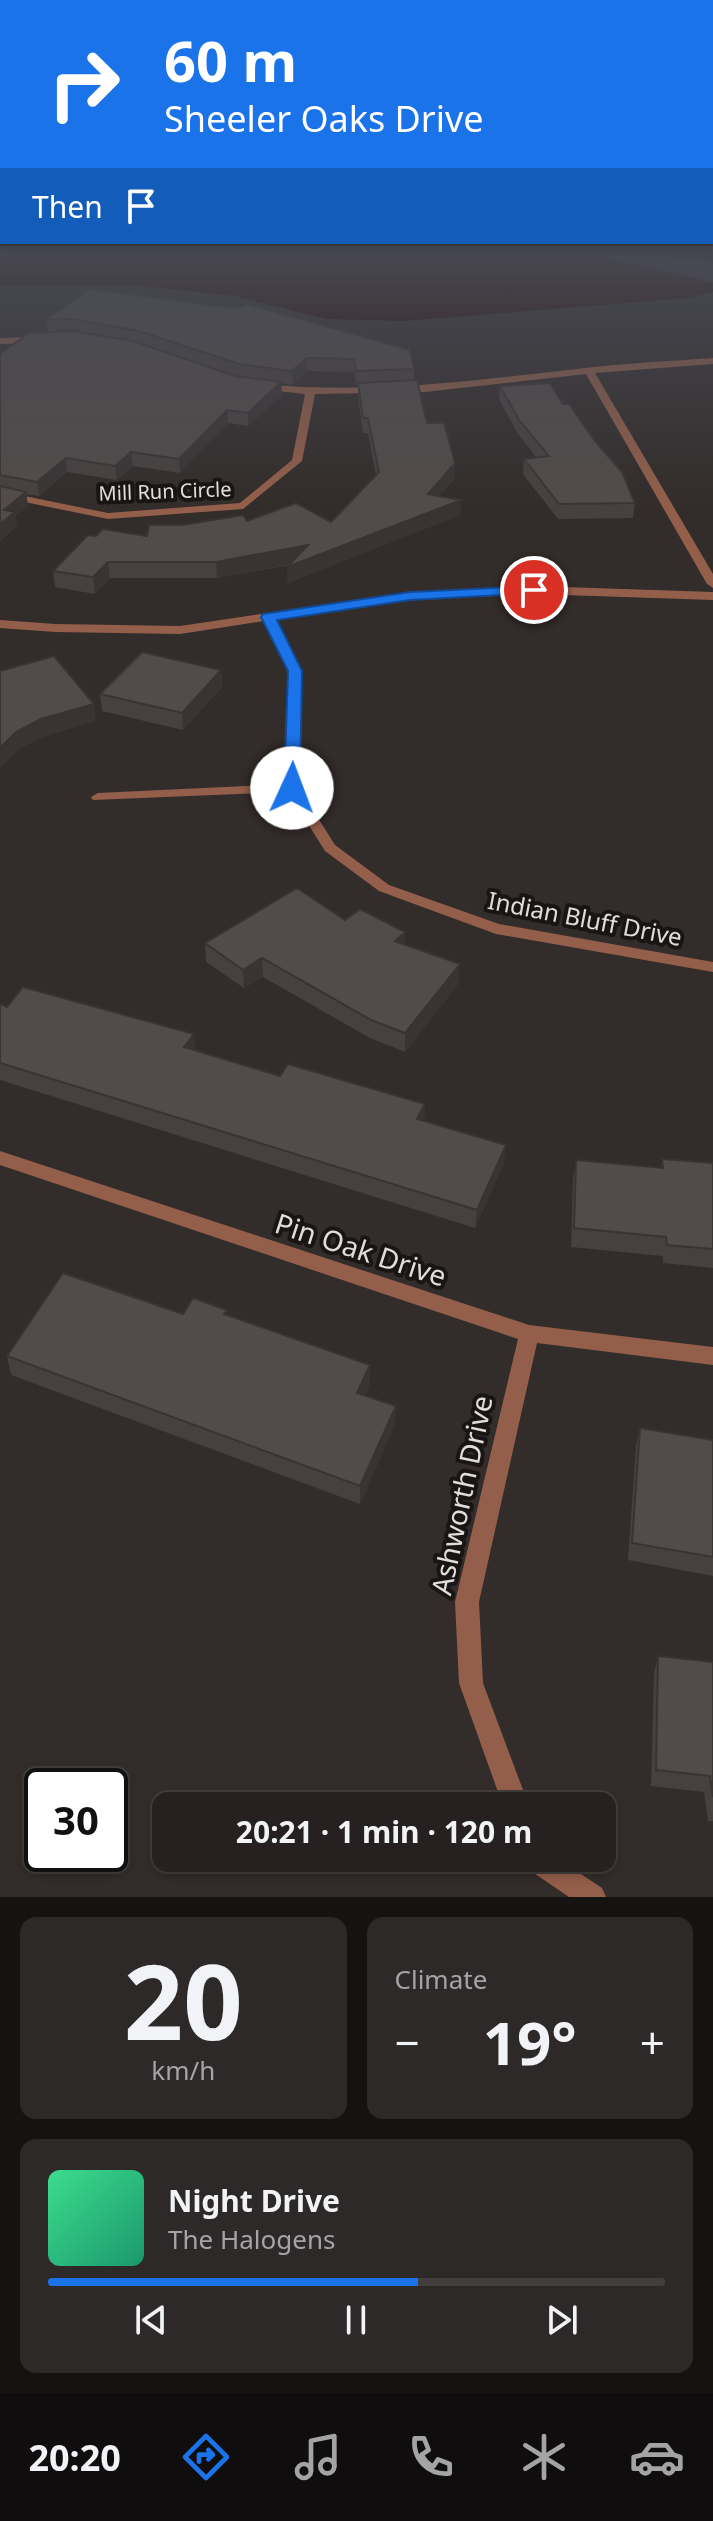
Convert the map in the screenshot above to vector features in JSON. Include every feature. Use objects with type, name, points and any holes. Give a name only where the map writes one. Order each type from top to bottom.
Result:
[{"type":"street","points":[[0,341],[45,340]]},
{"type":"street","points":[[251,385],[310,393],[464,386],[589,370],[713,361]]},
{"type":"street","points":[[589,370],[713,584]]},
{"type":"street","name":"Mill Run Circle","points":[[0,494],[108,516],[243,506],[297,461],[310,393]]},
{"type":"street","points":[[0,624],[180,630],[410,596],[534,590],[713,596]]},
{"type":"street","points":[[98,797],[292,788],[295,671],[268,617]]},
{"type":"street","name":"Indian Bluff Drive","points":[[292,788],[330,848],[384,888],[496,929],[713,967]]},
{"type":"street","name":"Pin Oak Drive","points":[[0,1158],[529,1334],[713,1356]]},
{"type":"street","name":"Ashworth Drive","points":[[511,1792],[471,1683],[467,1602],[529,1334]]},
{"type":"street","points":[[555,1872],[593,1897]]},
{"type":"building","points":[[75,332],[133,341],[235,376],[281,382],[248,413],[227,410],[179,459],[131,452],[115,466],[66,458],[37,482],[0,475],[0,354],[29,333]]},
{"type":"building","points":[[141,332],[344,332],[410,350],[414,369],[356,371],[354,359],[307,358],[292,371],[239,364]]},
{"type":"building","points":[[417,380],[427,423],[444,423],[455,463],[428,494],[461,500],[287,567],[308,545],[216,562],[108,562],[93,577],[53,571],[88,535],[96,536],[103,529],[147,536],[149,525],[182,525],[243,515],[247,521],[296,503],[331,522],[379,472],[368,418],[363,418],[358,383]]},
{"type":"building","points":[[550,383],[563,404],[569,404],[594,440],[622,472],[635,503],[559,504],[524,459],[549,456],[519,420],[500,386]]},
{"type":"building","points":[[0,486],[26,492],[4,510],[15,512],[0,524]]},
{"type":"building","points":[[142,652],[221,670],[182,713],[100,694]]},
{"type":"building","points":[[54,656],[94,704],[41,719],[16,732],[0,748],[0,671]]},
{"type":"building","points":[[297,888],[345,920],[360,909],[405,932],[395,941],[460,964],[405,1033],[371,1020],[262,958],[243,970],[205,943]]},
{"type":"building","points":[[23,987],[194,1034],[184,1047],[280,1076],[288,1064],[425,1104],[417,1119],[506,1145],[477,1210],[0,1063],[0,1004],[7,1007]]},
{"type":"building","points":[[662,1159],[713,1163],[713,1249],[667,1245],[666,1237],[574,1228],[576,1160],[663,1168]]},
{"type":"building","points":[[63,1273],[183,1314],[193,1298],[227,1310],[224,1314],[370,1365],[357,1393],[396,1406],[360,1486],[7,1356]]},
{"type":"building","points":[[640,1428],[713,1440],[713,1557],[632,1543]]},
{"type":"building","points":[[658,1656],[713,1662],[713,1797],[710,1776],[656,1770]]},
{"type":"route","points":[[292,788],[295,671],[268,617],[410,596],[534,590]]}]
